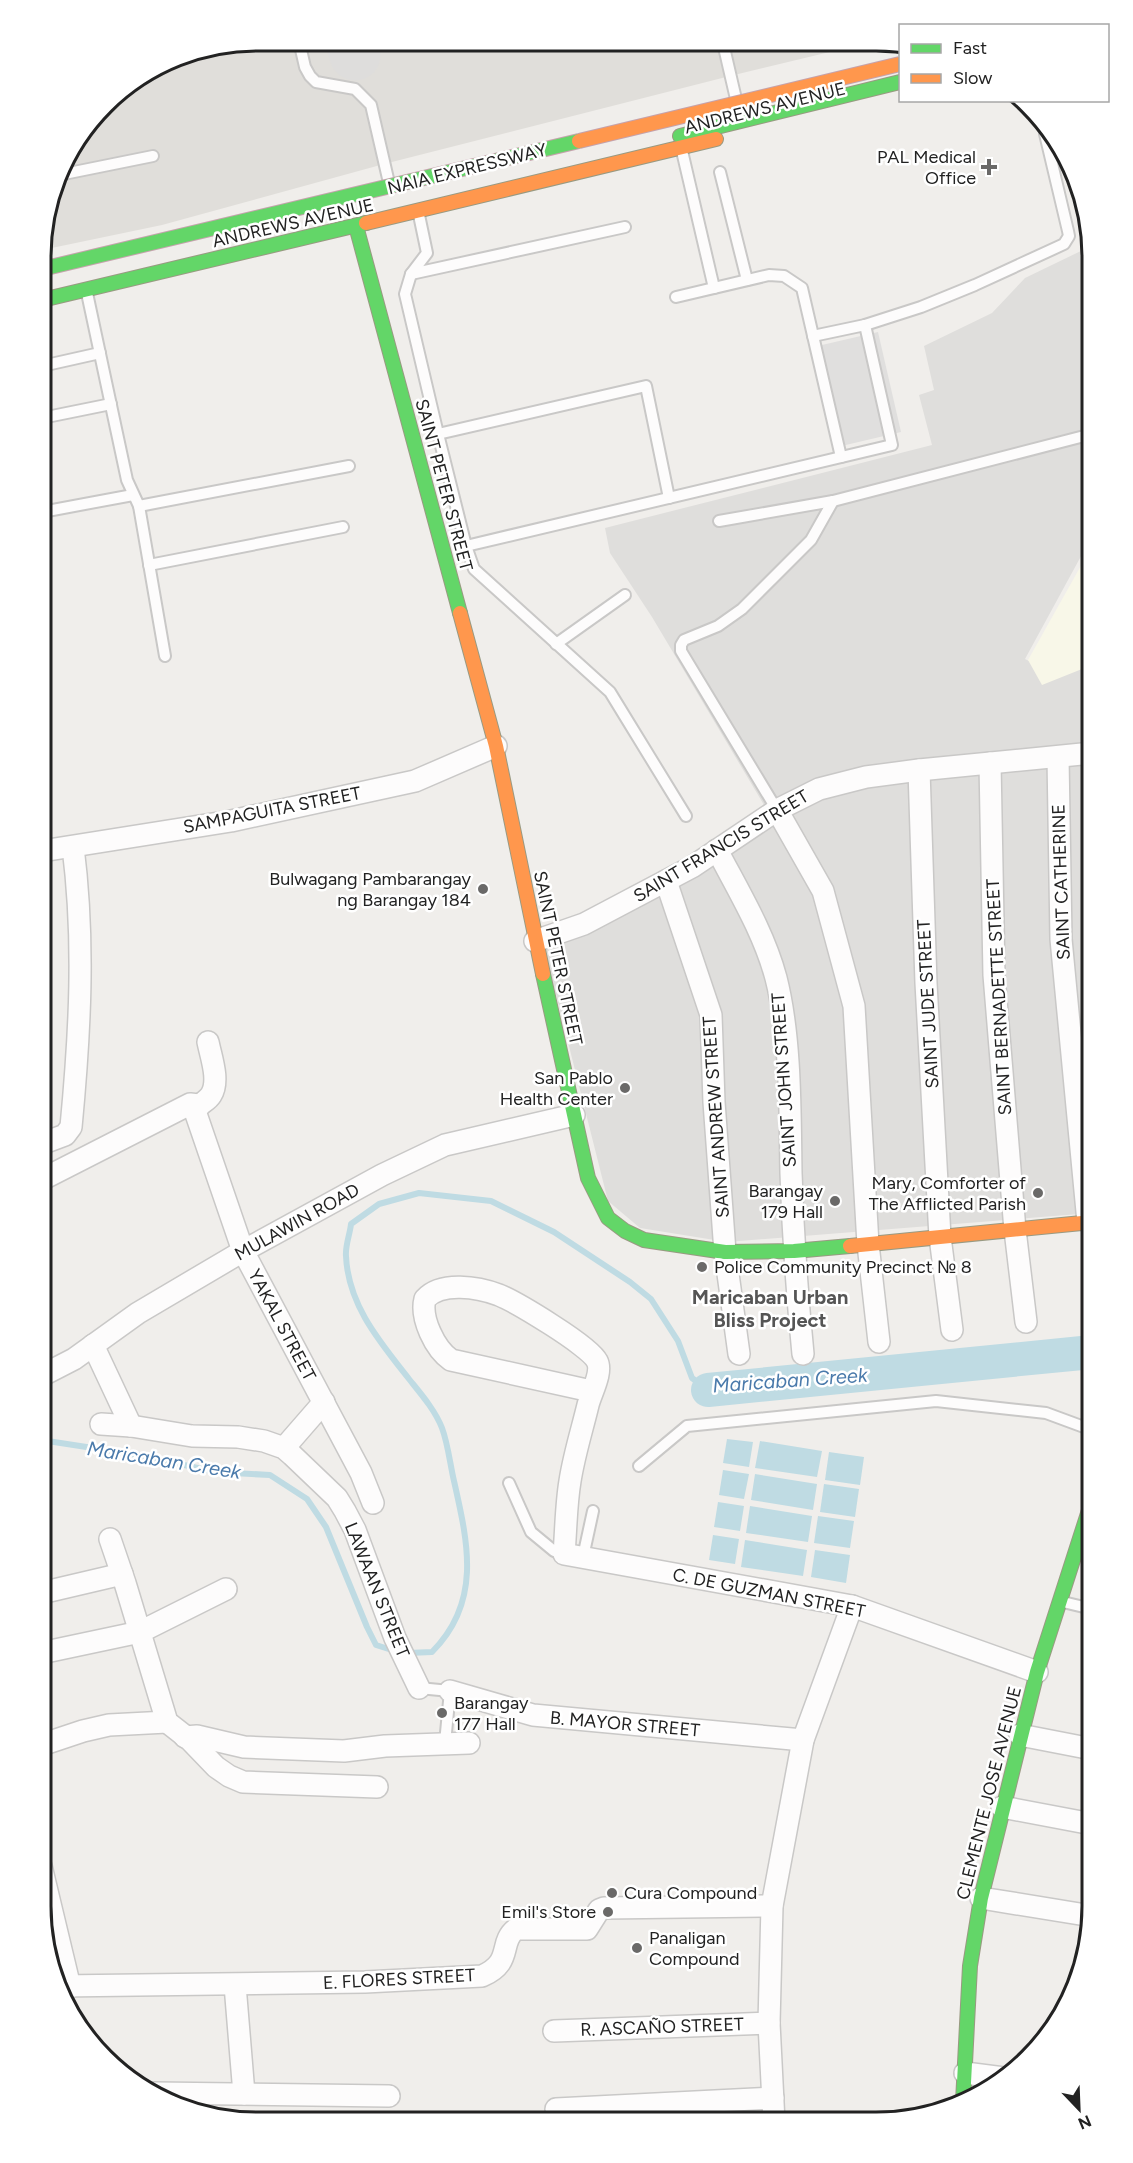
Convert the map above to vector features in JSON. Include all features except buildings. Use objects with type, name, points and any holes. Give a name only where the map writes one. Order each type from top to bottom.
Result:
[{"type":"main road","name":"ANDREWS AVENUE","points":[[51,295],[83,275],[389,184],[899,60]]},
{"type":"main road","name":"NAIA EXPRESSWAY","points":[[51,265],[899,60]]},
{"type":"main road","name":"NAIA EXPRESSWAY","points":[[51,289],[899,82]]},
{"type":"main road","name":"ANDREWS AVENUE","points":[[51,269],[83,275],[356,226],[899,92]]},
{"type":"main road","points":[[561,141],[568,175]]},
{"type":"main road","name":"SAINT PETER STREET","points":[[356,226],[496,746],[535,941],[588,1178],[608,1218],[625,1231],[644,1240],[725,1252],[794,1251],[1082,1223]]},
{"type":"main road","name":"CLEMENTE JOSE AVENUE","points":[[964,2092],[970,1966],[981,1898],[1037,1672],[1082,1531]]},
{"type":"street","name":"SAMPAGUITA STREET","points":[[51,850],[231,821],[415,781],[496,746]]},
{"type":"street","name":"SAINT FRANCIS STREET","points":[[535,941],[584,924],[692,867],[777,810],[819,789],[866,777],[1082,754]]},
{"type":"street","name":"SAINT CATHERINE","points":[[1058,757],[1061,939],[1082,1144]]},
{"type":"street","name":"SAINT BERNADETTE STREET","points":[[990,763],[994,975],[1015,1230],[1026,1322]]},
{"type":"street","name":"SAINT JUDE STREET","points":[[920,770],[926,982],[940,1237],[952,1330]]},
{"type":"street","points":[[777,810],[823,891],[854,1006],[868,1244],[879,1342]]},
{"type":"street","points":[[51,1140],[64,1135],[71,1126],[80,1040],[79,903],[73,847]]},
{"type":"street","name":"SAINT JOHN STREET","points":[[717,850],[759,931],[776,977],[782,1014],[789,1098],[794,1251],[802,1354]]},
{"type":"street","name":"SAINT ANDREW STREET","points":[[666,880],[711,1015],[714,1102],[725,1252],[739,1354]]},
{"type":"street","points":[[51,1175],[190,1104],[199,1105],[210,1097],[214,1075],[208,1041]]},
{"type":"street","name":"YAKAL STREET","points":[[199,1105],[196,1114],[243,1251],[361,1473],[373,1503]]},
{"type":"street","name":"MULAWIN ROAD","points":[[51,1371],[74,1359],[138,1313],[243,1251],[382,1175],[445,1145],[574,1115]]},
{"type":"street","points":[[573,1555],[570,1480],[591,1391],[599,1370],[594,1357],[552,1325],[499,1295],[461,1288],[438,1291],[424,1299],[424,1309],[430,1331],[442,1353],[451,1360],[591,1391]]},
{"type":"street","points":[[93,1344],[131,1426]]},
{"type":"street","points":[[284,1448],[324,1402]]},
{"type":"street","name":"LAWAAN STREET","points":[[101,1424],[131,1426],[192,1436],[238,1437],[264,1441],[284,1448],[337,1498],[345,1511],[359,1541],[395,1638],[418,1688]]},
{"type":"street","points":[[110,1539],[167,1722],[216,1767],[243,1782],[377,1786]]},
{"type":"street","name":"C. DE GUZMAN STREET","points":[[573,1555],[852,1606],[1037,1672]]},
{"type":"street","points":[[51,1591],[122,1574]]},
{"type":"street","points":[[51,1651],[140,1632],[226,1589]]},
{"type":"street","points":[[774,2112],[769,2023],[772,1906],[803,1740],[852,1606]]},
{"type":"street","name":"B. MAYOR STREET","points":[[450,1691],[533,1715],[803,1740]]},
{"type":"street","points":[[51,1742],[109,1725],[167,1722]]},
{"type":"street","points":[[1020,1735],[1082,1747]]},
{"type":"street","points":[[185,1737],[197,1736],[244,1747],[344,1751],[385,1746],[469,1743]]},
{"type":"street","points":[[1002,1807],[1082,1822]]},
{"type":"street","points":[[981,1898],[1082,1914]]},
{"type":"street","name":"E. FLORES STREET","points":[[68,1987],[365,1982],[482,1976],[498,1966],[510,1935],[516,1929],[587,1929],[599,1910],[604,1908],[772,1906]]},
{"type":"street","points":[[52,1929],[58,1958]]},
{"type":"street","points":[[235,1984],[244,2094]]},
{"type":"street","name":"R. ASCAÑO STREET","points":[[554,2031],[769,2023]]},
{"type":"street","points":[[965,2073],[990,2076]]},
{"type":"street","points":[[172,2093],[389,2096]]},
{"type":"street","points":[[556,2109],[773,2098]]},
{"type":"lane","points":[[301,51],[305,67],[316,82],[355,89],[371,105],[389,184]]},
{"type":"lane","points":[[725,51],[736,100]]},
{"type":"lane","points":[[813,336],[865,325],[921,307],[975,285],[1068,241],[1068,231],[1047,143]]},
{"type":"lane","points":[[681,147],[714,288]]},
{"type":"lane","points":[[69,173],[153,156]]},
{"type":"lane","points":[[720,172],[747,280]]},
{"type":"lane","points":[[419,212],[427,253],[411,274],[405,294],[466,546],[474,569],[609,692],[686,816]]},
{"type":"lane","points":[[411,274],[625,227]]},
{"type":"lane","points":[[83,275],[127,480],[139,506],[165,656]]},
{"type":"lane","points":[[676,297],[769,275],[784,276],[802,288],[841,457]]},
{"type":"lane","points":[[466,546],[892,445],[865,325]]},
{"type":"lane","points":[[51,364],[100,353]]},
{"type":"lane","points":[[438,434],[646,386],[669,498]]},
{"type":"lane","points":[[51,416],[111,404]]},
{"type":"lane","points":[[719,521],[833,501],[1082,437]]},
{"type":"lane","points":[[139,506],[349,466]]},
{"type":"lane","points":[[51,510],[133,495]]},
{"type":"lane","points":[[777,810],[681,651],[681,645],[684,640],[718,626],[742,609],[811,540],[833,501]]},
{"type":"lane","points":[[149,565],[343,527]]},
{"type":"lane","points":[[556,644],[625,595]]},
{"type":"lane","points":[[639,1466],[687,1426],[936,1401],[1046,1413],[1082,1426]]},
{"type":"lane","points":[[509,1483],[531,1532],[554,1551],[573,1555],[593,1511]]},
{"type":"lane","points":[[1059,1601],[1082,1607]]},
{"type":"lane","points":[[418,1688],[450,1691],[445,1743]]},
{"type":"shaded area","points":[[244,51],[834,51],[384,164],[162,225],[52,248],[58,204],[67,178],[86,143],[102,121],[121,102],[154,79],[204,58]]},
{"type":"shaded area","points":[[1082,251],[1082,554],[1025,659],[1053,673],[1082,660],[1082,1214],[727,1242],[640,1228],[608,1201],[540,931],[640,889],[767,810],[652,617],[610,553],[605,528],[932,445],[919,395],[934,390],[924,346],[992,313],[1025,278]]},
{"type":"shaded area","points":[[878,332],[901,432],[833,448],[809,348]]},
{"type":"shaded area","points":[[1082,564],[1082,669],[1042,685],[1028,660]]},
{"type":"water","points":[[727,1439],[753,1442],[749,1467],[723,1463]]},
{"type":"water","points":[[760,1441],[822,1451],[817,1477],[755,1468]]},
{"type":"water","points":[[829,1452],[864,1457],[860,1485],[825,1480]]},
{"type":"water","points":[[723,1470],[749,1474],[744,1499],[719,1495]]},
{"type":"water","points":[[755,1474],[817,1484],[813,1510],[751,1500]]},
{"type":"water","points":[[824,1484],[859,1489],[855,1517],[820,1512]]},
{"type":"water","points":[[718,1502],[744,1506],[740,1531],[714,1527]]},
{"type":"water","points":[[750,1506],[812,1516],[808,1542],[746,1533]]},
{"type":"water","points":[[818,1516],[854,1521],[850,1548],[814,1543]]},
{"type":"water","points":[[713,1535],[739,1539],[735,1564],[709,1560]]},
{"type":"water","points":[[745,1540],[807,1550],[803,1576],[741,1567]]},
{"type":"water","points":[[815,1550],[850,1555],[846,1583],[811,1577]]},
{"type":"waterway","name":"Maricaban Creek","points":[[408,1653],[432,1652],[448,1633],[458,1613],[465,1592],[467,1571],[464,1527],[446,1441],[439,1421],[367,1322],[353,1291],[348,1274],[346,1252],[351,1224],[379,1204],[419,1193],[491,1201],[554,1232],[630,1282],[651,1299],[678,1341],[692,1378],[708,1390]]},
{"type":"waterway","name":"Maricaban Creek","points":[[708,1390],[1082,1353]]},
{"type":"waterway","name":"Maricaban Creek","points":[[51,1442],[145,1456],[215,1472],[270,1475],[307,1499],[326,1527],[376,1645],[395,1651]]},
{"type":"taxiway","points":[[354,51],[355,55]]},
{"type":"traffic: fast","points":[[680,136],[899,82]]},
{"type":"traffic: fast","points":[[51,267],[579,141]]},
{"type":"traffic: fast","points":[[51,298],[366,223]]},
{"type":"traffic: fast","points":[[356,226],[460,613]]},
{"type":"traffic: fast","points":[[543,974],[588,1178],[608,1218],[625,1231],[644,1240],[725,1252],[794,1251],[850,1246]]},
{"type":"traffic: fast","points":[[964,2092],[970,1966],[981,1898],[1037,1672],[1082,1532]]},
{"type":"traffic: slow","points":[[579,141],[899,64]]},
{"type":"traffic: slow","points":[[366,223],[716,139]]},
{"type":"traffic: slow","points":[[460,613],[496,746],[543,974]]},
{"type":"traffic: slow","points":[[850,1246],[1082,1223]]},
{"type":"place","name":"PAL Medical Office","points":[[989,167]]},
{"type":"place","name":"Bulwagang Pambarangay ng Barangay 184","points":[[483,889]]},
{"type":"place","name":"San Pablo Health Center","points":[[625,1088]]},
{"type":"place","name":"Mary, Comforter of The Afflicted Parish","points":[[1038,1193]]},
{"type":"place","name":"Barangay 179 Hall","points":[[835,1201]]},
{"type":"place","name":"Police Community Precinct № 8","points":[[702,1267]]},
{"type":"place","name":"Barangay 177 Hall","points":[[442,1713]]},
{"type":"place","name":"Cura Compound","points":[[612,1893]]},
{"type":"place","name":"Emil's Store","points":[[608,1912]]},
{"type":"place","name":"Panaligan Compound","points":[[637,1948]]},
{"type":"district","name":"Maricaban Urban Bliss Project","points":[[770,1308]]}]
